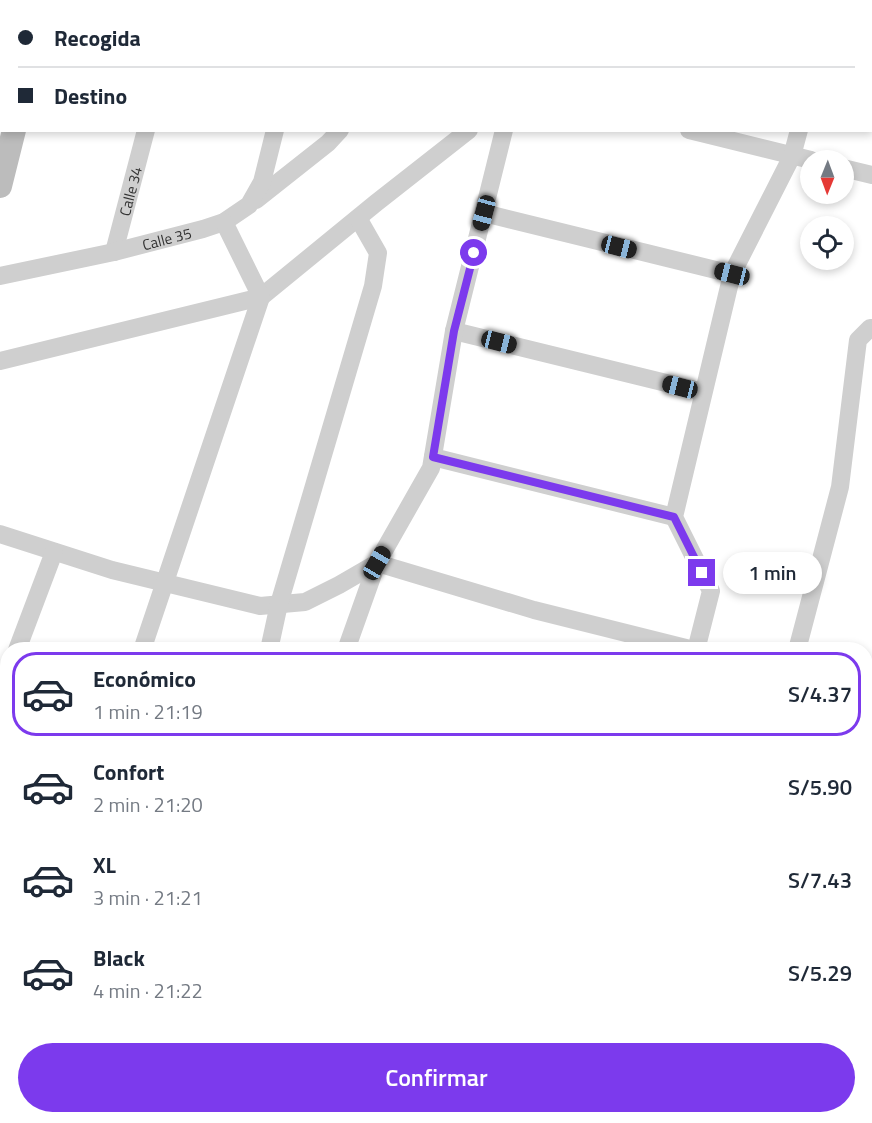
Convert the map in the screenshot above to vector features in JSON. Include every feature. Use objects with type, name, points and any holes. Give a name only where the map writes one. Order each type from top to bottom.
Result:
[{"type":"street","points":[[0,186],[14,132]]},
{"type":"street","name":"Calle 34","points":[[114,252],[145,132]]},
{"type":"street","name":"Calle 35","points":[[0,276],[114,252],[224,222],[249,205],[262,182],[274,132]]},
{"type":"street","points":[[249,205],[328,143],[338,132]]},
{"type":"street","points":[[0,362],[261,297],[467,132]]},
{"type":"street","points":[[349,642],[377,563],[431,468],[454,331],[504,132]]},
{"type":"street","points":[[697,132],[800,158]]},
{"type":"street","points":[[697,642],[711,591],[674,517],[732,274],[792,156],[798,132]]},
{"type":"street","points":[[854,171],[872,175]]},
{"type":"street","points":[[484,213],[732,274]]},
{"type":"street","points":[[270,642],[279,604],[373,286],[378,253],[358,218]]},
{"type":"street","points":[[145,642],[261,297],[224,222]]},
{"type":"street","points":[[799,642],[840,487],[858,340],[872,328]]},
{"type":"street","points":[[454,331],[703,392]]},
{"type":"street","points":[[433,457],[674,517]]},
{"type":"street","points":[[0,534],[112,570],[260,606],[305,602],[377,563],[534,609],[664,642]]},
{"type":"street","points":[[20,642],[54,552]]},
{"type":"route","points":[[474,253],[454,331],[433,457],[674,517],[702,573]]}]
